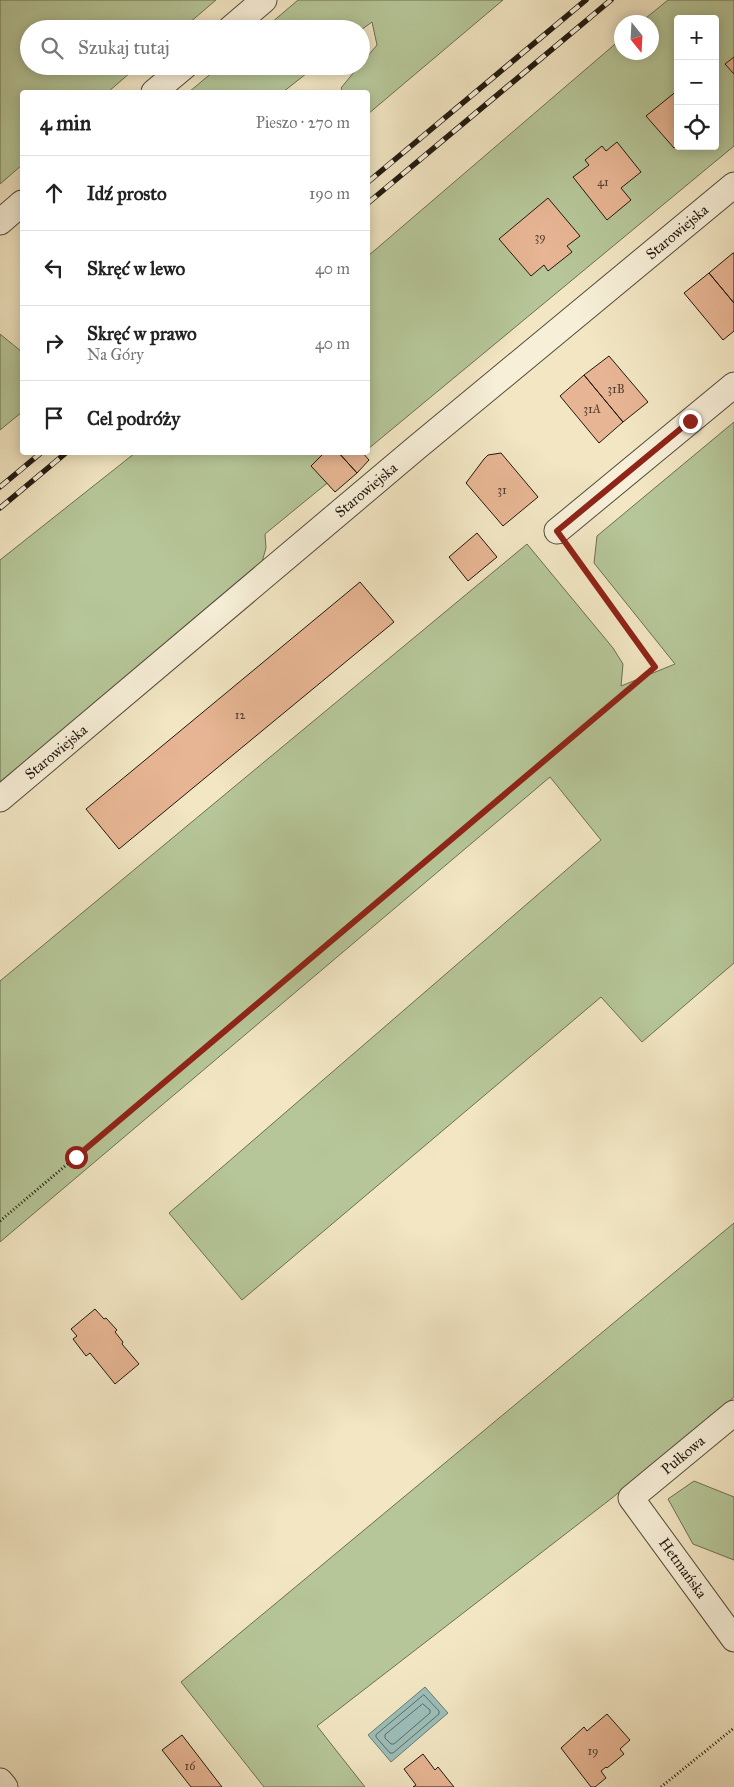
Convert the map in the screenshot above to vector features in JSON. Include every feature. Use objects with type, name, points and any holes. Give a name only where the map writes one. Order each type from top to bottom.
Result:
[{"type":"street","points":[[241,20],[264,0]]},
{"type":"street","points":[[156,90],[174,75]]},
{"type":"street","name":"Starowiejska","points":[[0,799],[416,448],[734,185]]},
{"type":"street","points":[[0,222],[20,205]]},
{"type":"street","points":[[557,531],[734,385]]},
{"type":"street","name":"Pułkowa","points":[[632,1498],[734,1413]]},
{"type":"street","name":"Hetmańska","points":[[632,1498],[734,1639]]},
{"type":"street","points":[[0,1781],[5,1787]]},
{"type":"path","points":[[0,1221],[655,667],[557,531]]},
{"type":"path","points":[[661,1787],[734,1728]]},
{"type":"green space","points":[[0,0],[216,0],[193,20],[20,20],[20,75],[128,75],[110,90],[20,90],[20,167],[0,184]]},
{"type":"green space","points":[[298,0],[503,0],[370,112],[370,90],[342,90],[341,88],[352,75],[370,75],[370,53],[377,45],[370,20],[275,20]]},
{"type":"green space","points":[[668,0],[734,0],[734,146],[370,447],[370,254],[614,45],[614,60],[659,60],[659,15],[650,15]]},
{"type":"green space","points":[[209,75],[305,75],[286,90],[191,90]]},
{"type":"green space","points":[[0,334],[20,350],[20,414],[0,430]]},
{"type":"green space","points":[[734,422],[734,963],[642,1042],[601,997],[242,1300],[169,1213],[601,840],[550,777],[0,1242],[0,981],[527,544],[613,648],[623,664],[621,686],[675,664],[594,563],[597,536]]},
{"type":"green space","points":[[132,455],[362,455],[265,534],[266,548],[260,569],[0,789],[0,560]]},
{"type":"green space","points":[[734,1223],[734,1397],[612,1498],[317,1726],[365,1787],[264,1787],[181,1682]]},
{"type":"green space","points":[[694,1481],[734,1497],[734,1560],[693,1544],[668,1499]]},
{"type":"water","points":[[425,1687],[448,1713],[391,1762],[368,1735]]},
{"type":"building","points":[[734,57],[734,74],[725,64]]},
{"type":"building","points":[[674,93],[674,148],[646,116]]},
{"type":"building","points":[[617,142],[641,172],[621,188],[631,200],[607,220],[573,177],[589,165],[585,160],[602,146],[606,151]]},
{"type":"building","points":[[548,198],[580,236],[567,246],[572,252],[548,271],[544,265],[531,276],[499,239]]},
{"type":"building","points":[[734,253],[734,303],[709,273]]},
{"type":"building","points":[[709,273],[734,303],[734,331],[723,340],[684,293]]},
{"type":"building","points":[[609,356],[648,402],[623,422],[584,375]]},
{"type":"building","points":[[584,375],[623,422],[599,443],[560,396]]},
{"type":"building","points":[[501,453],[538,497],[503,526],[466,483],[488,455]]},
{"type":"building","points":[[322,455],[341,455],[357,473],[335,492],[311,466]]},
{"type":"building","points":[[341,455],[365,455],[369,460],[357,473]]},
{"type":"building","points":[[477,533],[497,557],[468,581],[449,557]]},
{"type":"building","points":[[360,582],[394,622],[119,849],[86,809]]},
{"type":"building","points":[[95,1309],[117,1330],[115,1332],[123,1342],[122,1344],[139,1364],[115,1384],[90,1353],[86,1356],[73,1339],[77,1336],[71,1329]]},
{"type":"building","points":[[607,1714],[630,1740],[620,1749],[624,1754],[601,1771],[606,1778],[595,1787],[591,1787],[561,1748],[584,1727],[587,1731]]},
{"type":"building","points":[[182,1735],[222,1787],[191,1787],[162,1750]]},
{"type":"building","points":[[423,1754],[435,1770],[438,1767],[454,1787],[413,1787],[416,1785],[404,1769]]},
{"type":"railway","points":[[370,180],[586,0]]},
{"type":"railway","points":[[370,201],[611,0]]},
{"type":"railway","points":[[0,487],[38,455]]},
{"type":"railway","points":[[0,508],[63,455]]},
{"type":"route","points":[[76,1157],[655,667],[557,531],[690,421]]}]
